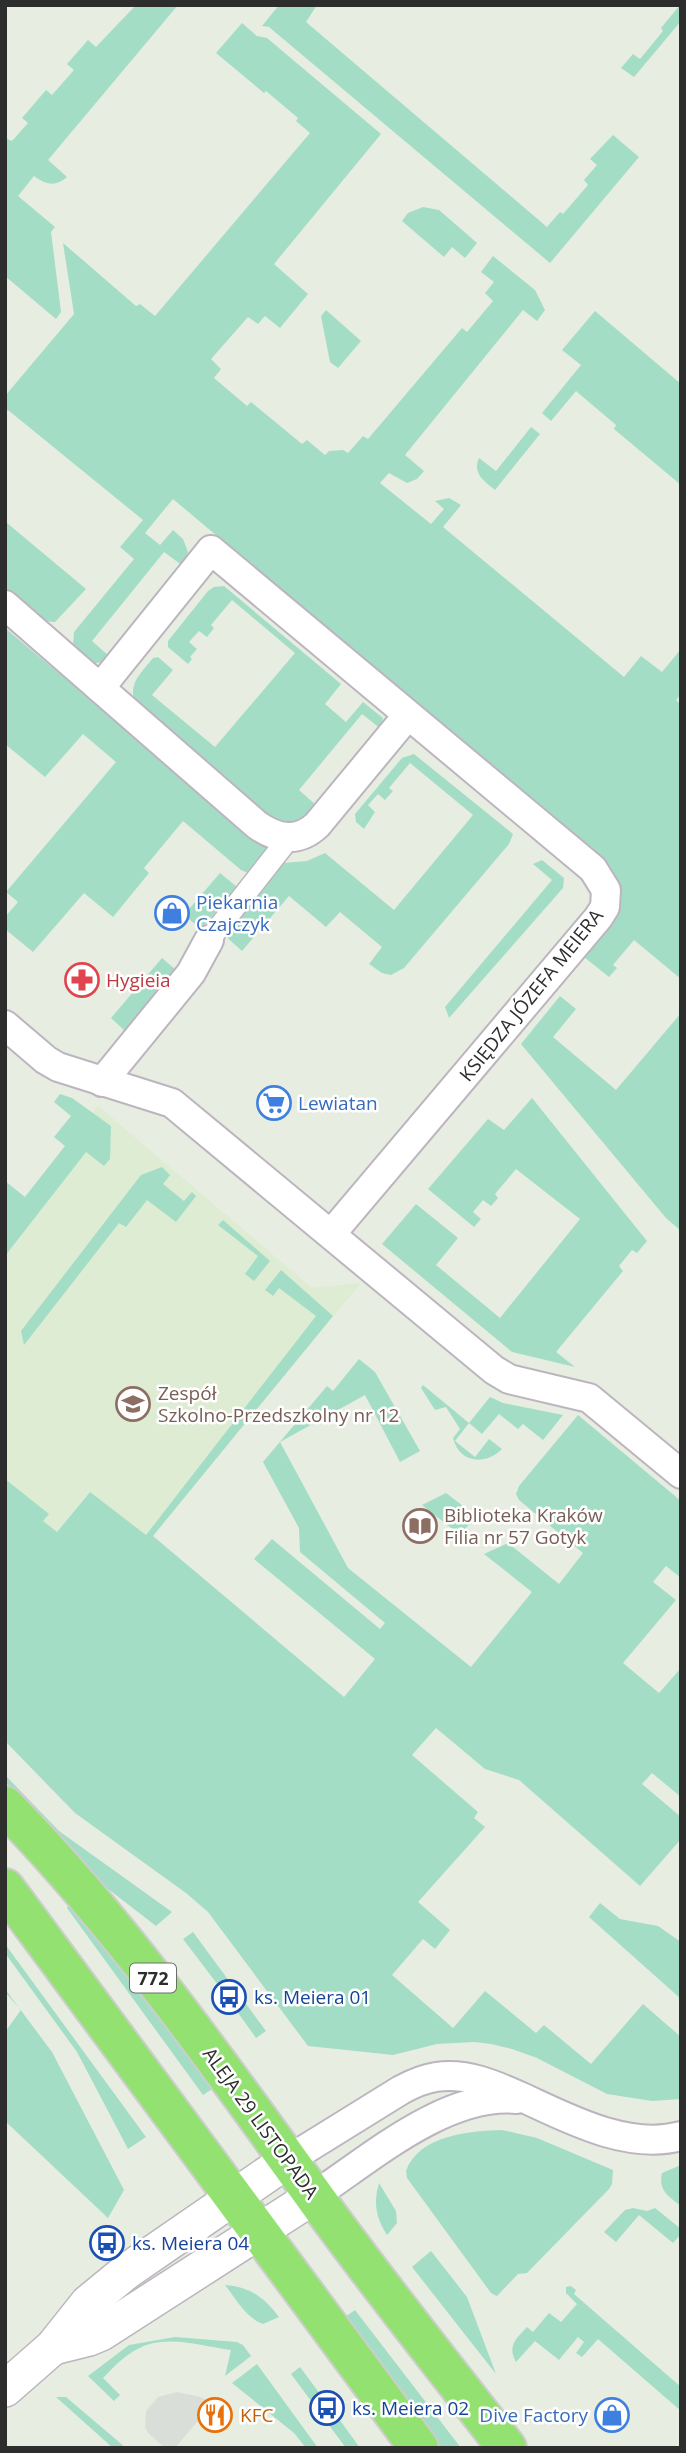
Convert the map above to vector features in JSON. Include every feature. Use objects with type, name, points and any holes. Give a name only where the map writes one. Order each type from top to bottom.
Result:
[{"type":"main road","name":"ALEJA 29 LISTOPADA","points":[[5,1806],[98,1907],[175,2006],[382,2288],[507,2448]]},
{"type":"main road","points":[[5,1888],[419,2448]]},
{"type":"street","name":"KSIĘDZA JÓZEFA MEIERA","points":[[100,688],[211,550],[593,869],[604,885],[607,898],[598,918],[331,1234]]},
{"type":"street","points":[[5,605],[257,825],[273,835],[289,838],[303,835],[317,825],[408,715]]},
{"type":"street","points":[[102,1082],[191,973],[209,940],[289,838]]},
{"type":"street","points":[[5,1025],[58,1067],[172,1103],[501,1376],[589,1398],[681,1474]]},
{"type":"street","points":[[5,2389],[53,2347],[88,2303],[127,2271],[288,2160],[401,2090],[434,2077],[478,2080],[618,2136],[653,2140],[681,2136]]},
{"type":"street","points":[[53,2347],[89,2339],[101,2333],[261,2232],[429,2119],[456,2107],[483,2101],[509,2098],[530,2101]]},
{"type":"shaded area","name":"Zespół Szkolno-Przedszkolny nr 12","points":[[98,1106],[312,1288],[361,1283],[150,1538],[89,1492],[5,1596],[5,1221]]},
{"type":"shaded area","points":[[177,2392],[213,2403],[175,2448],[165,2448],[148,2433],[145,2427],[146,2411],[158,2397]]},
{"type":"green space","points":[[136,5],[178,5],[48,160],[67,177],[51,184],[34,176],[18,196],[55,227],[51,232],[61,312],[56,319],[5,276],[5,138],[12,141],[28,123],[22,118],[46,90],[52,95],[74,70],[67,64],[88,40],[96,47]]},
{"type":"green space","points":[[279,5],[317,5],[306,22],[547,227],[560,212],[563,214],[588,185],[584,180],[597,165],[590,159],[613,135],[639,157],[550,263],[269,27],[262,26]]},
{"type":"green space","points":[[680,5],[681,21],[634,77],[621,68],[633,54],[640,59]]},
{"type":"green space","points":[[242,23],[257,36],[267,38],[381,134],[274,264],[308,294],[280,328],[265,316],[258,324],[248,317],[211,359],[221,369],[214,378],[247,406],[251,402],[302,444],[307,440],[325,455],[329,451],[343,450],[348,453],[363,436],[368,439],[462,328],[467,332],[493,301],[485,293],[494,282],[481,272],[493,256],[535,290],[545,310],[537,321],[523,310],[405,455],[424,471],[417,479],[407,483],[389,473],[380,483],[431,524],[444,509],[435,501],[449,498],[461,505],[443,527],[624,677],[641,656],[662,672],[681,649],[681,694],[676,700],[681,705],[681,979],[634,940],[613,965],[617,968],[609,977],[584,957],[611,925],[621,904],[617,879],[609,865],[173,499],[145,533],[160,545],[173,530],[183,539],[188,552],[183,566],[164,552],[92,641],[109,656],[105,660],[90,663],[73,647],[74,632],[134,559],[120,547],[143,520],[8,410],[5,412],[5,396],[74,314],[63,243],[136,306],[140,304],[155,316],[310,133],[296,121],[298,118],[216,53]]},
{"type":"green space","points":[[423,207],[439,210],[477,243],[465,258],[452,247],[444,257],[402,221],[408,213]]},
{"type":"green space","points":[[326,310],[361,341],[338,368],[330,362],[321,316]]},
{"type":"green space","points":[[595,311],[681,384],[681,485],[614,429],[616,425],[576,391],[551,421],[542,413],[581,365],[562,350]]},
{"type":"green space","points":[[531,427],[540,434],[495,490],[478,472],[479,458],[496,471]]},
{"type":"green space","points":[[7,523],[86,589],[55,622],[34,615],[5,588]]},
{"type":"green space","points":[[224,586],[341,684],[325,704],[346,722],[363,702],[383,718],[381,729],[362,714],[299,790],[317,806],[308,817],[290,825],[269,818],[134,699],[133,687],[138,677],[153,658],[158,657],[173,670],[152,695],[215,747],[295,653],[232,600],[211,625],[214,628],[207,637],[199,631],[189,642],[197,649],[188,664],[168,647],[168,641],[208,591]]},
{"type":"green space","points":[[5,628],[246,830],[270,846],[248,873],[183,821],[144,868],[149,873],[113,917],[84,893],[33,952],[5,929],[5,917],[18,902],[6,892],[116,762],[83,734],[45,777],[5,744]]},
{"type":"green space","points":[[414,754],[513,834],[509,844],[404,968],[391,975],[382,973],[369,964],[382,947],[340,912],[326,927],[289,896],[242,951],[223,934],[283,863],[307,861],[325,853],[394,910],[473,815],[410,763],[389,788],[393,791],[385,800],[378,794],[368,805],[375,812],[364,829],[356,822],[355,814],[402,758]]},
{"type":"green space","points":[[542,860],[564,878],[563,888],[449,1018],[445,1007],[552,880],[533,864]]},
{"type":"green space","points":[[220,873],[237,887],[201,929],[184,915]]},
{"type":"green space","points":[[162,958],[176,970],[125,1031],[111,1018]]},
{"type":"green space","points":[[560,996],[576,1009],[553,1037],[616,1090],[681,1013],[681,1231],[666,1218],[521,1044]]},
{"type":"green space","points":[[60,1094],[72,1098],[111,1126],[110,1159],[104,1166],[86,1152],[5,1256],[5,1181],[25,1197],[65,1146],[54,1137],[71,1116],[54,1102]]},
{"type":"green space","points":[[532,1098],[647,1241],[637,1253],[632,1250],[619,1266],[623,1271],[556,1352],[575,1367],[512,1352],[382,1244],[416,1204],[458,1238],[436,1265],[500,1318],[580,1219],[516,1169],[495,1194],[498,1198],[491,1206],[483,1200],[473,1212],[481,1219],[474,1227],[428,1189],[488,1119],[504,1130]]},
{"type":"green space","points":[[162,1167],[170,1175],[163,1184],[184,1201],[192,1192],[196,1196],[176,1222],[147,1200],[126,1227],[119,1223],[24,1345],[21,1331],[141,1175]]},
{"type":"green space","points":[[223,1220],[270,1261],[254,1281],[245,1274],[258,1256],[218,1225]]},
{"type":"green space","points":[[281,1270],[333,1316],[153,1536],[344,1697],[375,1659],[254,1559],[272,1539],[380,1629],[385,1623],[300,1552],[299,1528],[263,1462],[327,1386],[333,1391],[359,1359],[375,1372],[420,1451],[400,1462],[365,1395],[280,1442],[348,1568],[471,1667],[532,1592],[484,1554],[508,1543],[559,1584],[583,1553],[519,1500],[516,1494],[519,1486],[578,1415],[681,1501],[681,1578],[666,1566],[653,1582],[676,1600],[623,1663],[659,1693],[681,1668],[681,1797],[652,1773],[642,1784],[681,1817],[681,1839],[640,1886],[519,1780],[485,1769],[436,1728],[412,1755],[478,1812],[474,1818],[485,1827],[418,1902],[450,1930],[435,1949],[423,1939],[392,1975],[453,2028],[485,1991],[536,2033],[544,2025],[591,2064],[643,2004],[681,2037],[681,2099],[652,2101],[607,2094],[537,2058],[491,2044],[437,2044],[393,2055],[308,2046],[208,1912],[186,1893],[75,1813],[5,1741],[5,1479],[49,1514],[43,1521],[57,1532],[90,1492],[146,1535],[316,1316],[279,1288],[273,1296],[265,1290]]},
{"type":"green space","points":[[423,1385],[469,1423],[455,1441],[475,1457],[489,1439],[502,1449],[481,1460],[461,1453],[453,1438],[460,1429],[446,1407],[435,1410],[421,1388]]},
{"type":"green space","points":[[490,1397],[503,1403],[563,1415],[543,1440],[523,1424],[518,1429],[499,1414],[482,1434],[469,1423]]},
{"type":"green space","points":[[446,1493],[476,1516],[460,1535],[422,1505]]},
{"type":"green space","points":[[5,1775],[59,1831],[172,1912],[156,1926],[103,1885],[5,1782]]},
{"type":"green space","points":[[600,1903],[620,1919],[658,1926],[681,1942],[681,1999],[589,1917]]},
{"type":"green space","points":[[69,1904],[138,1988],[212,2089],[203,2095],[67,1908]]},
{"type":"green space","points":[[193,1932],[266,2031],[256,2038],[236,2010],[240,2006],[223,1982],[218,1985],[183,1939]]},
{"type":"green space","points":[[5,1944],[146,2137],[128,2149],[77,2052],[5,1953]]},
{"type":"green space","points":[[21,2010],[52,2052],[124,2190],[108,2218],[5,2121],[5,2032]]},
{"type":"green space","points":[[502,2130],[537,2138],[613,2170],[609,2189],[527,2273],[518,2274],[497,2296],[491,2293],[407,2178],[406,2171],[413,2159],[433,2142],[461,2134]]},
{"type":"green space","points":[[681,2165],[681,2206],[665,2192],[661,2179],[662,2173]]},
{"type":"green space","points":[[379,2183],[396,2211],[397,2223],[387,2235],[377,2210]]},
{"type":"green space","points":[[633,2208],[647,2211],[655,2208],[681,2229],[681,2234],[673,2243],[639,2215],[616,2242],[604,2232],[625,2210]]},
{"type":"green space","points":[[431,2251],[467,2297],[496,2374],[412,2267]]},
{"type":"green space","points":[[225,2285],[256,2294],[279,2317],[263,2324],[257,2321],[242,2308]]},
{"type":"green space","points":[[571,2286],[576,2290],[574,2294],[681,2387],[681,2411],[598,2339],[582,2357],[576,2353],[584,2342],[578,2337],[559,2360],[535,2341],[516,2362],[513,2347],[516,2339],[527,2327],[533,2332],[549,2313],[561,2322],[577,2304],[566,2293],[566,2287]]},
{"type":"green space","points":[[355,2310],[461,2448],[441,2448],[345,2317]]},
{"type":"green space","points":[[175,2337],[237,2342],[243,2345],[251,2356],[225,2376],[231,2350],[191,2343],[152,2343],[128,2355],[103,2378],[120,2395],[114,2401],[88,2376],[129,2345]]},
{"type":"green space","points":[[257,2364],[318,2448],[306,2448],[294,2433],[232,2383]]},
{"type":"green space","points":[[300,2367],[320,2394],[315,2398],[332,2423],[339,2419],[360,2448],[346,2448],[291,2374]]},
{"type":"green space","points":[[56,2397],[66,2397],[126,2448],[113,2448]]},
{"type":"place","name":"Piekarnia Czajczyk","points":[[172,913]]},
{"type":"place","name":"Hygieia","points":[[82,980]]},
{"type":"place","name":"Lewiatan","points":[[274,1103]]},
{"type":"place","name":"Zespół Szkolno-Przedszkolny nr 12","points":[[133,1404]]},
{"type":"place","name":"Biblioteka Kraków Filia nr 57 Gotyk","points":[[420,1526]]},
{"type":"place","name":"ks. Meiera 01","points":[[229,1997]]},
{"type":"place","name":"ks. Meiera 04","points":[[107,2243]]},
{"type":"place","name":"ks. Meiera 02","points":[[327,2408]]},
{"type":"place","name":"KFC","points":[[215,2415]]},
{"type":"place","name":"Dive Factory","points":[[612,2415]]}]
